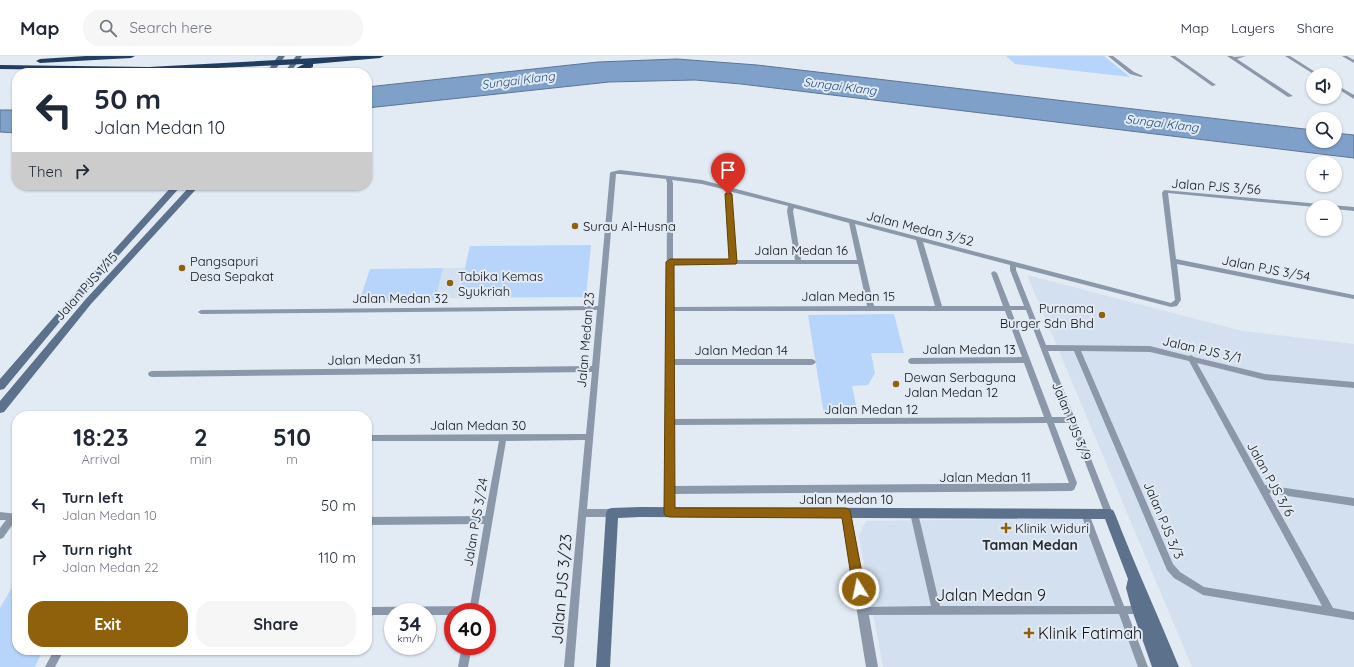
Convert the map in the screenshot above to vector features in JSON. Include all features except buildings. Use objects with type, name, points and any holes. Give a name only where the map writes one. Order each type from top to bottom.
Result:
[{"type":"highway","points":[[0,62],[131,56]]},
{"type":"highway","points":[[178,68],[276,63],[297,59],[325,61],[380,56]]},
{"type":"highway","points":[[302,68],[325,61]]},
{"type":"highway","points":[[236,66],[249,68]]},
{"type":"highway","points":[[0,67],[74,68]]},
{"type":"main road","points":[[272,68],[282,56]]},
{"type":"main road","points":[[290,68],[297,59]]},
{"type":"main road","name":"Jalan PJS 1/15","points":[[0,386],[70,304],[173,190]]},
{"type":"main road","name":"Jalan PJS 1/15","points":[[0,409],[83,308],[191,190]]},
{"type":"main road","points":[[603,667],[612,513]]},
{"type":"main road","name":"Jalan Medan 10","points":[[612,513],[1109,514]]},
{"type":"main road","name":"Jalan PJS 3/9","points":[[1109,514],[1134,579],[1146,601],[1172,667]]},
{"type":"main road","name":"Jalan PJS 3/9","points":[[1134,579],[1132,588],[1138,610],[1159,667]]},
{"type":"street","points":[[1110,56],[1132,73],[1141,76]]},
{"type":"street","points":[[1172,56],[1214,85]]},
{"type":"street","points":[[1231,57],[1244,56]]},
{"type":"street","points":[[1287,56],[1307,68]]},
{"type":"street","points":[[1344,56],[1354,62]]},
{"type":"street","points":[[1231,57],[1290,96]]},
{"type":"street","points":[[1342,89],[1354,97]]},
{"type":"street","name":"Jalan Medan 3/52","points":[[615,172],[702,182],[852,223],[1013,263],[1171,305],[1175,304],[1178,300],[1173,261]]},
{"type":"street","name":"Jalan Medan 23","points":[[583,513],[611,175],[615,172]]},
{"type":"street","points":[[668,178],[670,183],[670,513]]},
{"type":"street","points":[[730,190],[728,194],[733,262]]},
{"type":"street","name":"Jalan PJS 3/56","points":[[1173,261],[1165,194],[1166,191],[1306,204]]},
{"type":"street","points":[[791,206],[790,211],[798,262]]},
{"type":"street","name":"Jalan PJS 3/56","points":[[1342,208],[1354,209]]},
{"type":"street","points":[[852,223],[871,308]]},
{"type":"street","points":[[919,239],[939,308]]},
{"type":"street","name":"Jalan PJS 3/54","points":[[1173,261],[1354,297]]},
{"type":"street","name":"Jalan Medan 16","points":[[670,262],[861,262]]},
{"type":"street","name":"Jalan PJS 3/9","points":[[1013,263],[1013,270],[1027,308],[1109,514]]},
{"type":"street","name":"Jalan Medan 11","points":[[670,490],[1071,488],[1073,483],[994,273]]},
{"type":"street","name":"Jalan Medan 32","points":[[201,312],[600,308]]},
{"type":"street","name":"Jalan Medan 15","points":[[670,309],[1027,308]]},
{"type":"street","name":"Jalan PJS 3/1","points":[[1043,348],[1150,349],[1265,377],[1354,385]]},
{"type":"street","name":"Jalan PJS 3/3","points":[[1076,348],[1170,567],[1177,575],[1203,591],[1354,616]]},
{"type":"street","name":"Jalan PJS 3/6","points":[[1192,358],[1330,612]]},
{"type":"street","name":"Jalan Medan 13","points":[[912,361],[1027,360]]},
{"type":"street","name":"Jalan Medan 14","points":[[670,362],[812,362]]},
{"type":"street","name":"Jalan Medan 31","points":[[152,374],[595,369]]},
{"type":"street","name":"Jalan Medan 12","points":[[670,422],[1072,420]]},
{"type":"street","name":"Jalan PJS 3/24","points":[[474,603],[503,437]]},
{"type":"street","name":"Jalan Medan 30","points":[[372,438],[590,437]]},
{"type":"street","points":[[1262,488],[1354,502]]},
{"type":"street","name":"Jalan Medan 10","points":[[583,513],[612,513]]},
{"type":"street","name":"Jalan PJS 3/23","points":[[569,667],[583,513]]},
{"type":"street","points":[[846,513],[872,667]]},
{"type":"street","points":[[914,513],[936,610]]},
{"type":"street","points":[[1085,514],[1142,667]]},
{"type":"street","points":[[0,516],[12,517]]},
{"type":"street","points":[[372,521],[489,520]]},
{"type":"street","points":[[0,535],[12,521]]},
{"type":"street","name":"Jalan Medan 9","points":[[863,610],[1138,610]]},
{"type":"street","points":[[372,612],[444,611]]},
{"type":"street","points":[[50,667],[56,655]]},
{"type":"street","points":[[463,667],[465,655]]},
{"type":"shaded area","points":[[1006,56],[1104,56],[1130,77],[1015,64]]},
{"type":"shaded area","points":[[591,245],[586,297],[458,298],[470,246]]},
{"type":"shaded area","name":"Tabika Kemas Syukriah","points":[[443,268],[465,268],[458,298],[435,298]]},
{"type":"shaded area","points":[[443,268],[435,301],[359,302],[370,269]]},
{"type":"shaded area","points":[[1027,275],[1242,331],[1354,344],[1354,667],[1192,667]]},
{"type":"shaded area","points":[[894,314],[904,353],[871,353],[875,373],[868,385],[852,386],[858,415],[824,415],[808,315]]},
{"type":"shaded area","points":[[1082,518],[1093,524],[1146,667],[883,667],[859,536],[866,521]]},
{"type":"shaded area","points":[[12,588],[12,655],[41,655],[35,667],[0,667],[0,608]]},
{"type":"water","name":"Sungai Klang","points":[[677,59],[757,65],[1306,129],[1306,148],[1342,148],[1342,134],[1354,135],[1354,158],[741,84],[695,80],[609,82],[372,107],[372,86],[598,62]]},
{"type":"water","points":[[0,110],[12,110],[12,133],[0,132]]},
{"type":"place","name":"Surau Al-Husna","points":[[575,226]]},
{"type":"place","name":"Pangsapuri Desa Sepakat","points":[[182,268]]},
{"type":"place","name":"Tabika Kemas Syukriah","points":[[450,283]]},
{"type":"place","name":"Purnama Burger Sdn Bhd","points":[[1102,315]]},
{"type":"place","name":"Dewan Serbaguna Jalan Medan 12","points":[[896,384]]},
{"type":"place","name":"Klinik Widuri","points":[[1006,528]]},
{"type":"place","name":"Klinik Fatimah","points":[[1029,633]]},
{"type":"district","name":"Taman Medan","points":[[1030,545]]},
{"type":"route","points":[[728,194],[733,262],[670,262],[670,513],[846,513],[859,589]]}]
